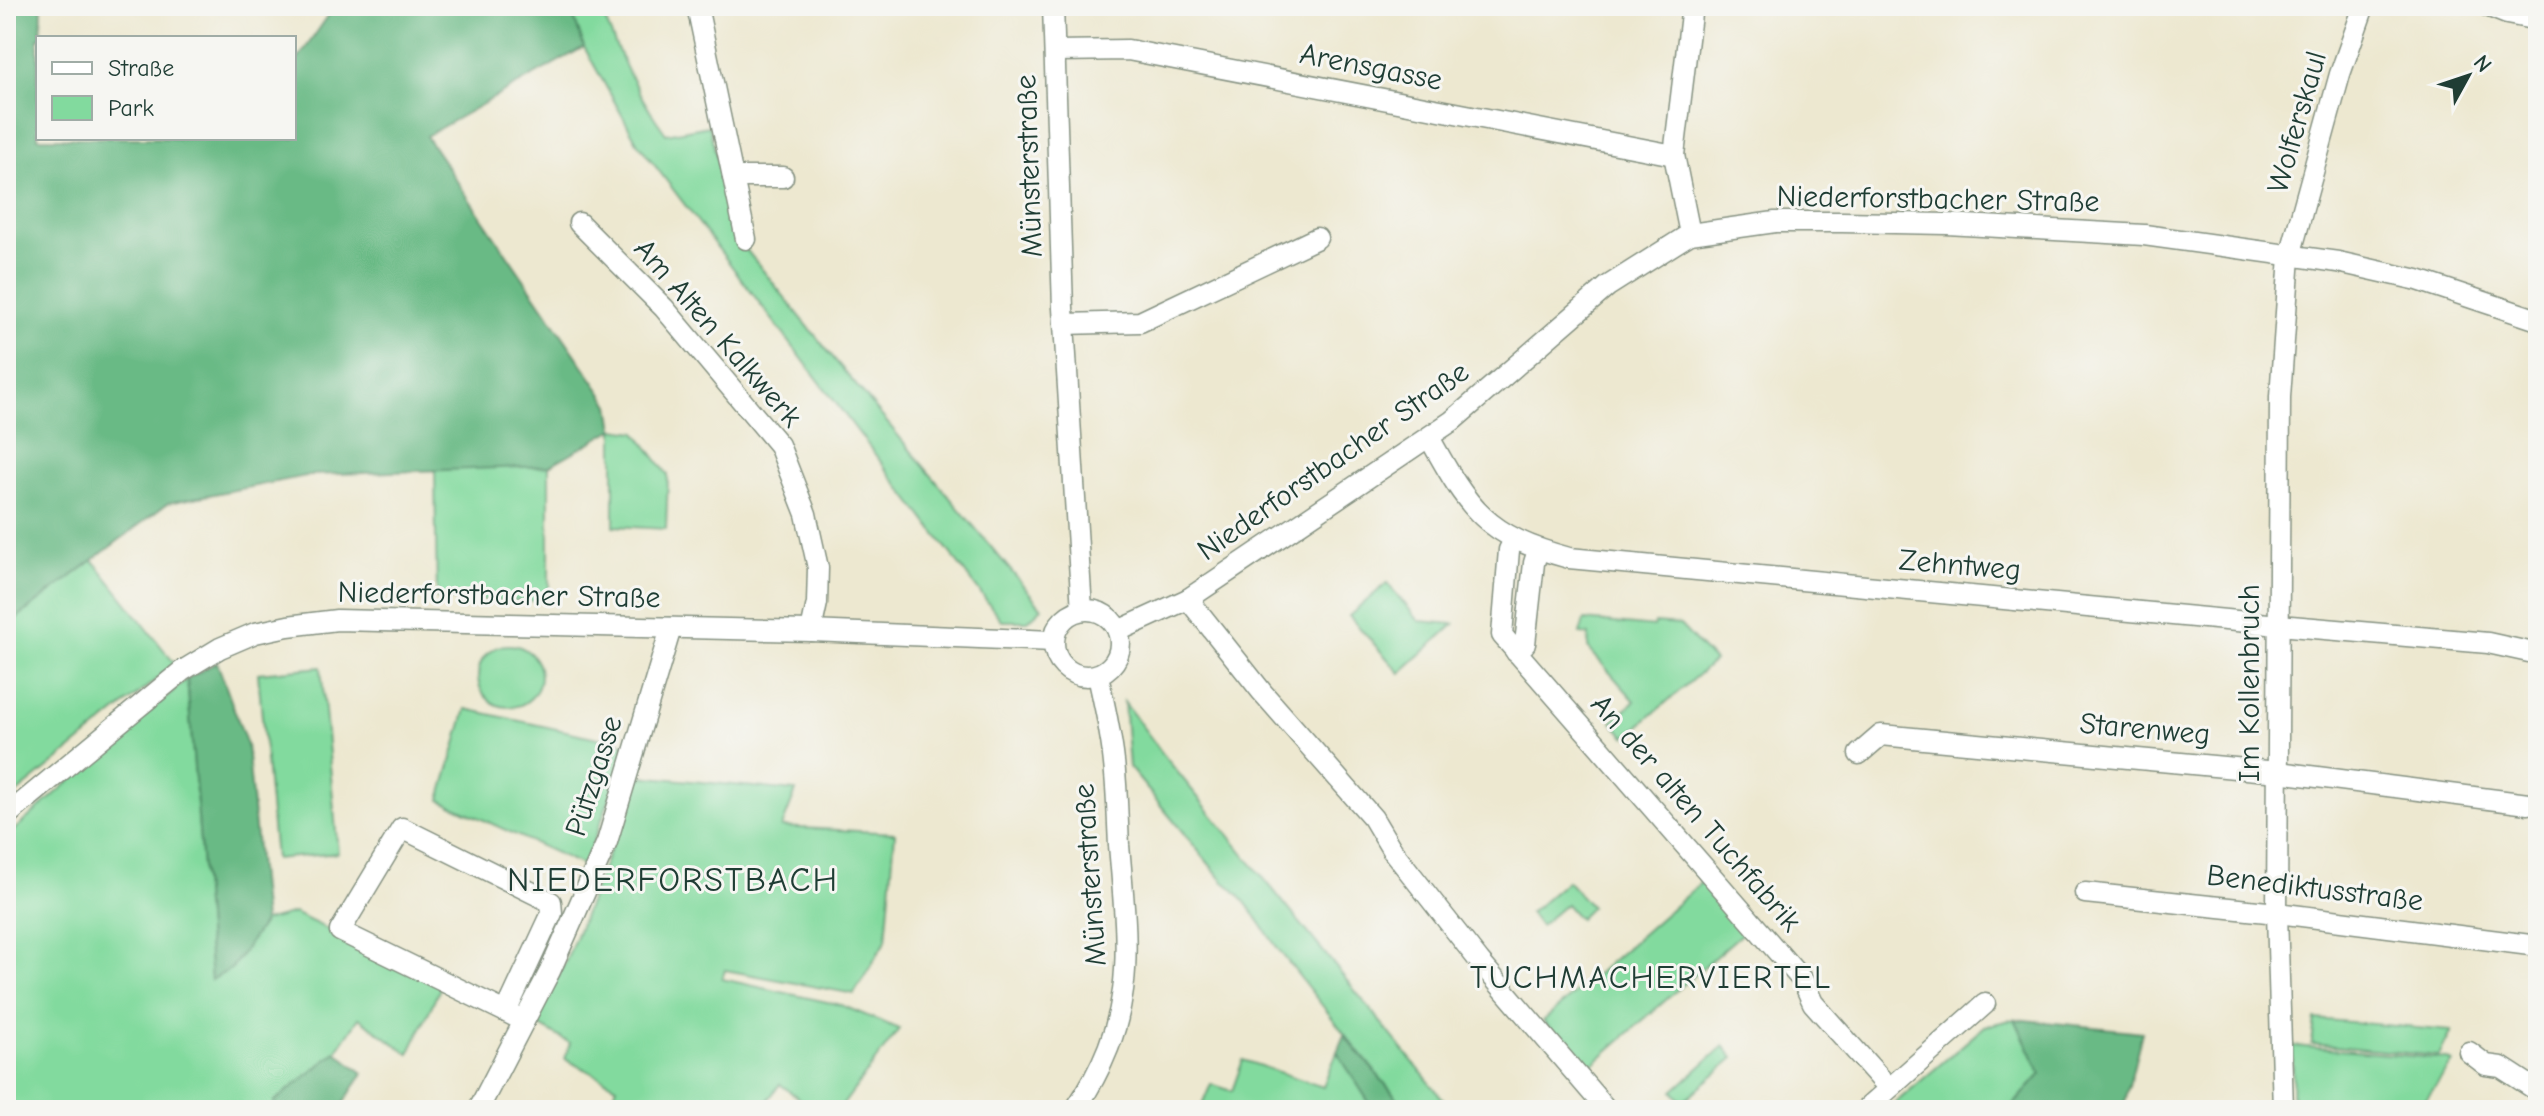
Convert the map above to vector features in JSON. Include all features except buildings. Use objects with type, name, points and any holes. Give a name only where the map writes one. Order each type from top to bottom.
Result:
[{"type":"street","points":[[697,6],[746,239]]},
{"type":"street","name":"Münsterstraße","points":[[1053,6],[1065,324],[1082,610]]},
{"type":"street","points":[[1690,234],[1674,155],[1692,6]]},
{"type":"street","name":"Wolferskaul","points":[[2290,256],[2340,74],[2364,6]]},
{"type":"street","points":[[2487,6],[2507,14],[2538,20]]},
{"type":"street","name":"Arensgasse","points":[[1056,51],[1128,50],[1674,155]]},
{"type":"street","points":[[733,177],[783,177]]},
{"type":"street","name":"Niederforstbacher Straße","points":[[1118,631],[1188,599],[1429,437],[1480,399],[1608,286],[1690,234],[1775,222],[1947,224],[2144,235],[2338,262],[2418,280],[2538,320]]},
{"type":"street","name":"Am Alten Kalkwerk","points":[[579,223],[664,308],[779,445],[806,514],[818,568],[817,603],[811,631]]},
{"type":"street","points":[[1065,324],[1140,322],[1317,238]]},
{"type":"street","name":"Im Kollenbruch","points":[[2283,1110],[2277,913],[2280,397],[2290,256]]},
{"type":"street","name":"Zehntweg","points":[[1429,437],[1457,487],[1489,523],[1514,540],[1569,558],[2488,643],[2538,654]]},
{"type":"street","name":"An der alten Tuchfabrik","points":[[1514,540],[1509,550],[1502,635],[1803,981],[1813,1003],[1889,1088]]},
{"type":"street","points":[[1516,652],[1525,644],[1538,550]]},
{"type":"street","points":[[1188,599],[1262,692],[1373,818],[1392,850],[1480,962],[1607,1110]]},
{"type":"street","points":[[1082,610],[1103,614],[1118,631],[1120,645],[1117,658],[1098,675],[1085,677],[1065,668],[1056,656],[1053,641],[1055,630],[1062,620],[1082,610]]},
{"type":"street","name":"Niederforstbacher Straße","points":[[6,816],[182,671],[220,648],[255,633],[288,626],[337,620],[811,631],[1053,641]]},
{"type":"street","name":"Pützgasse","points":[[478,1110],[515,1016],[550,971],[607,842],[671,628]]},
{"type":"street","name":"Münsterstraße","points":[[1075,1110],[1090,1088],[1113,1037],[1127,976],[1126,923],[1111,738],[1098,675]]},
{"type":"street","name":"Starenweg","points":[[1859,754],[1881,735],[2278,772],[2528,804]]},
{"type":"street","points":[[402,828],[551,902],[552,913],[515,1016],[340,931],[402,828]]},
{"type":"street","name":"Benediktusstraße","points":[[2085,893],[2277,913],[2538,946]]},
{"type":"street","points":[[1865,1110],[1985,1004]]},
{"type":"street","points":[[2469,1052],[2486,1065],[2501,1067],[2538,1091]]},
{"type":"green space","points":[[6,6],[42,6],[41,36],[36,36],[36,140],[296,140],[296,62],[335,6],[570,6],[584,47],[426,136],[610,405],[614,429],[549,466],[311,475],[168,503],[6,626]]},
{"type":"green space","points":[[570,6],[600,6],[628,72],[666,134],[709,126],[736,237],[1042,608],[1028,621],[1002,621],[637,142],[584,47]]},
{"type":"green space","points":[[614,429],[636,432],[668,475],[666,529],[614,526]]},
{"type":"green space","points":[[549,466],[549,601],[437,599],[435,469]]},
{"type":"green space","points":[[93,560],[175,664],[6,802],[6,626]]},
{"type":"green space","points":[[1387,583],[1419,621],[1454,624],[1400,673],[1349,616]]},
{"type":"green space","points":[[1584,620],[1654,627],[1655,623],[1680,625],[1714,661],[1626,737],[1612,722],[1635,701],[1588,648],[1589,635],[1580,634]]},
{"type":"green space","points":[[509,645],[531,654],[540,676],[531,698],[509,707],[487,698],[478,676],[487,654]]},
{"type":"green space","points":[[217,662],[247,745],[264,921],[232,968],[211,980],[187,679]]},
{"type":"green space","points":[[321,667],[338,853],[275,859],[258,673]]},
{"type":"green space","points":[[187,679],[211,980],[232,968],[264,921],[294,913],[442,984],[409,1054],[359,1018],[336,1052],[274,1102],[275,1110],[6,1110],[6,837]]},
{"type":"green space","points":[[1124,702],[1452,1110],[1407,1110],[1297,974],[1248,906],[1224,882],[1129,767]]},
{"type":"green space","points":[[466,709],[625,744],[624,761],[584,866],[440,800]]},
{"type":"green space","points":[[639,776],[796,791],[782,827],[895,833],[886,940],[854,994],[725,970],[722,979],[841,1005],[899,1029],[839,1110],[814,1110],[780,1084],[761,1110],[612,1110],[608,1108],[617,1086],[565,1059],[570,1043],[535,1023],[568,956]]},
{"type":"green space","points":[[1704,880],[1747,929],[1586,1070],[1543,1021]]},
{"type":"green space","points":[[1567,881],[1591,907],[1579,919],[1566,904],[1540,926],[1530,913]]},
{"type":"green space","points":[[2015,1019],[2041,1074],[2009,1110],[1887,1110],[1985,1026]]},
{"type":"green space","points":[[2015,1019],[2142,1032],[2123,1110],[2009,1110],[2041,1074]]},
{"type":"green space","points":[[2315,1019],[2452,1031],[2439,1056],[2312,1044]]},
{"type":"green space","points":[[1344,1035],[1407,1110],[1374,1110],[1337,1052]]},
{"type":"green space","points":[[1724,1046],[1734,1058],[1682,1102],[1673,1091]]},
{"type":"green space","points":[[2293,1046],[2453,1062],[2418,1110],[2292,1110]]},
{"type":"green space","points":[[336,1052],[363,1073],[339,1110],[275,1110],[274,1102]]},
{"type":"green space","points":[[1337,1052],[1374,1110],[1200,1110],[1211,1084],[1232,1091],[1243,1060],[1323,1087]]},
{"type":"district","name":"NIEDERFORSTBACH","points":[[673,880]]},
{"type":"district","name":"TUCHMACHERVIERTEL","points":[[1651,977]]}]
